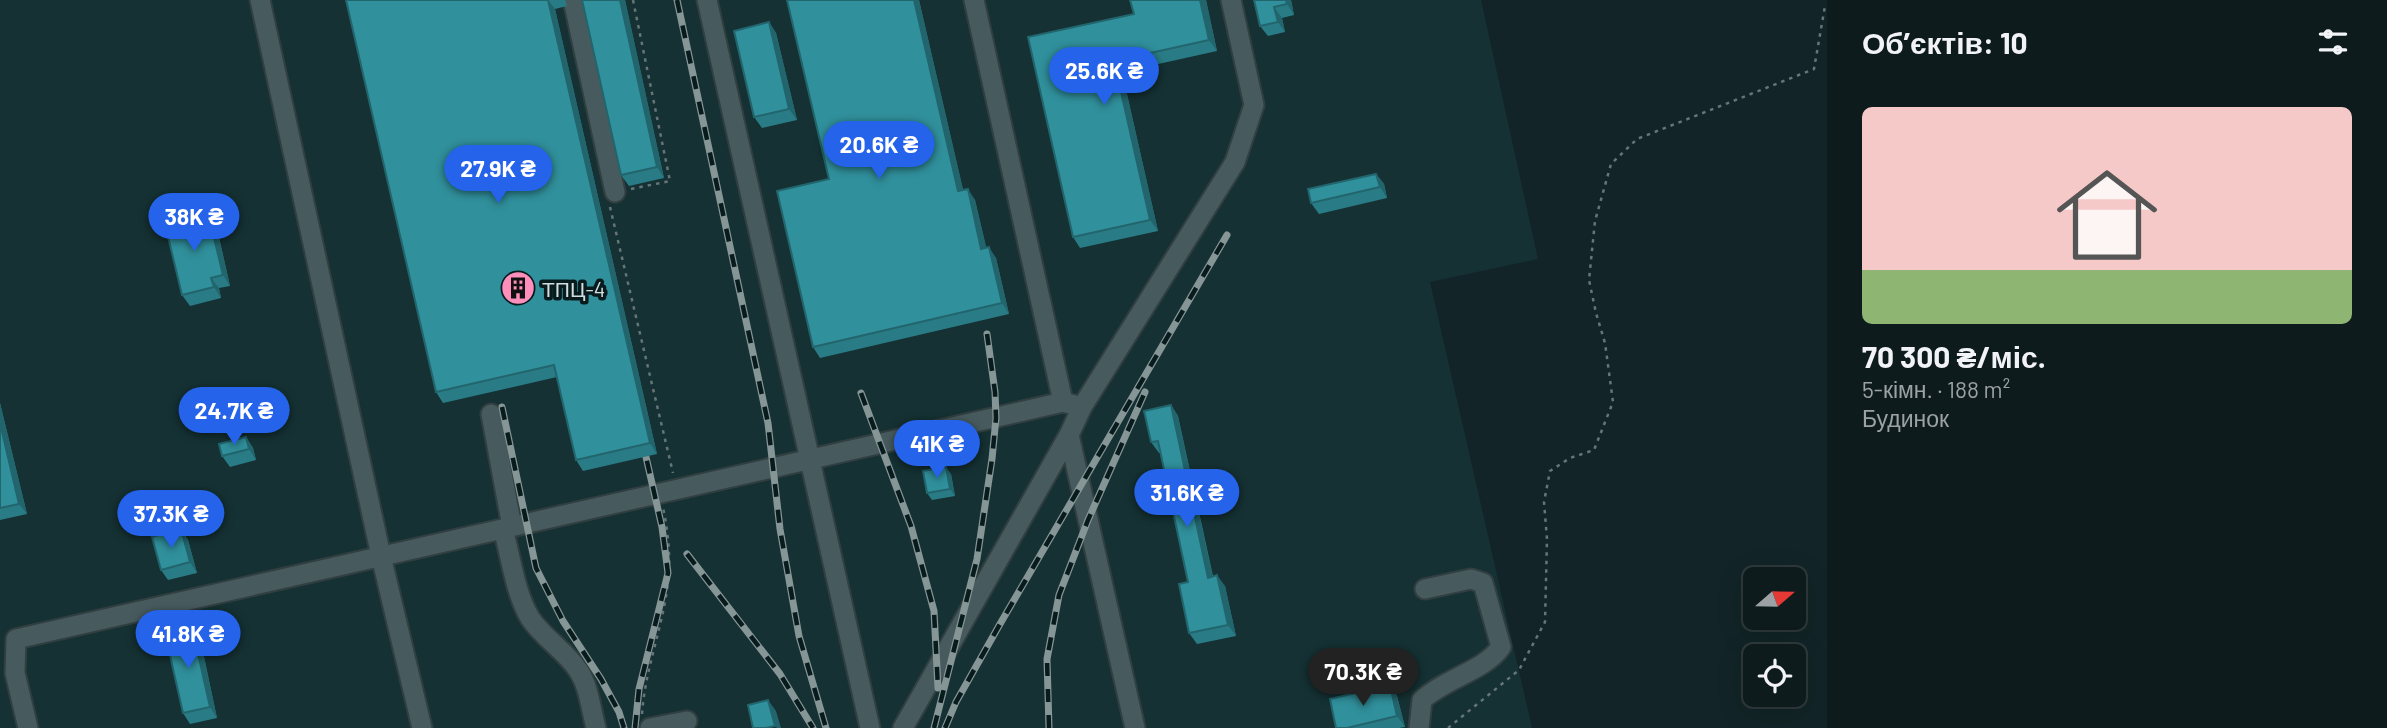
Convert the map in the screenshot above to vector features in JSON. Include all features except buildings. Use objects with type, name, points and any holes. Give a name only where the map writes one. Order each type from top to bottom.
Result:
[{"type":"lane","points":[[260,0],[422,728]]},
{"type":"lane","points":[[573,0],[615,192]]},
{"type":"lane","points":[[707,0],[870,728]]},
{"type":"lane","points":[[974,0],[1063,402]]},
{"type":"lane","points":[[903,728],[1069,435],[1082,407],[1235,162],[1254,105],[1231,0]]},
{"type":"lane","points":[[25,727],[8,638],[1063,402],[1082,407]]},
{"type":"lane","points":[[491,414],[508,528],[520,591],[528,615],[539,631],[578,669],[596,728]]},
{"type":"lane","points":[[1069,435],[1135,728]]},
{"type":"lane","points":[[1419,728],[1422,700],[1437,687],[1492,659],[1502,647],[1483,583],[1471,579],[1425,589]]},
{"type":"lane","points":[[646,726],[687,721]]},
{"type":"path","points":[[633,0],[670,181],[607,194],[669,492],[668,582],[643,694],[646,726]]},
{"type":"path","points":[[1448,728],[1519,670],[1545,622],[1545,502],[1550,471],[1570,458],[1594,450],[1613,402],[1605,343],[1589,280],[1595,221],[1611,164],[1637,139],[1814,69],[1825,6]]},
{"type":"shaded area","points":[[0,0],[1481,0],[1538,259],[1430,282],[1532,728],[0,728]]},
{"type":"railway","points":[[677,0],[768,423],[780,529],[799,636],[826,728]]},
{"type":"railway","points":[[945,728],[956,702],[1000,624],[1227,235]]},
{"type":"railway","points":[[934,728],[977,559],[992,459],[996,418],[995,392],[987,334]]},
{"type":"railway","points":[[1049,728],[1047,659],[1059,595],[1088,520],[1145,392]]},
{"type":"railway","points":[[861,393],[911,526],[934,611],[938,688]]},
{"type":"railway","points":[[502,407],[536,568],[563,621],[601,679],[619,712],[624,728]]},
{"type":"railway","points":[[635,728],[639,689],[668,573],[662,527],[646,457]]},
{"type":"railway","points":[[687,554],[780,674],[813,728]]},
{"type":"place","name":"ТПЦ-4","points":[[518,288]]}]
